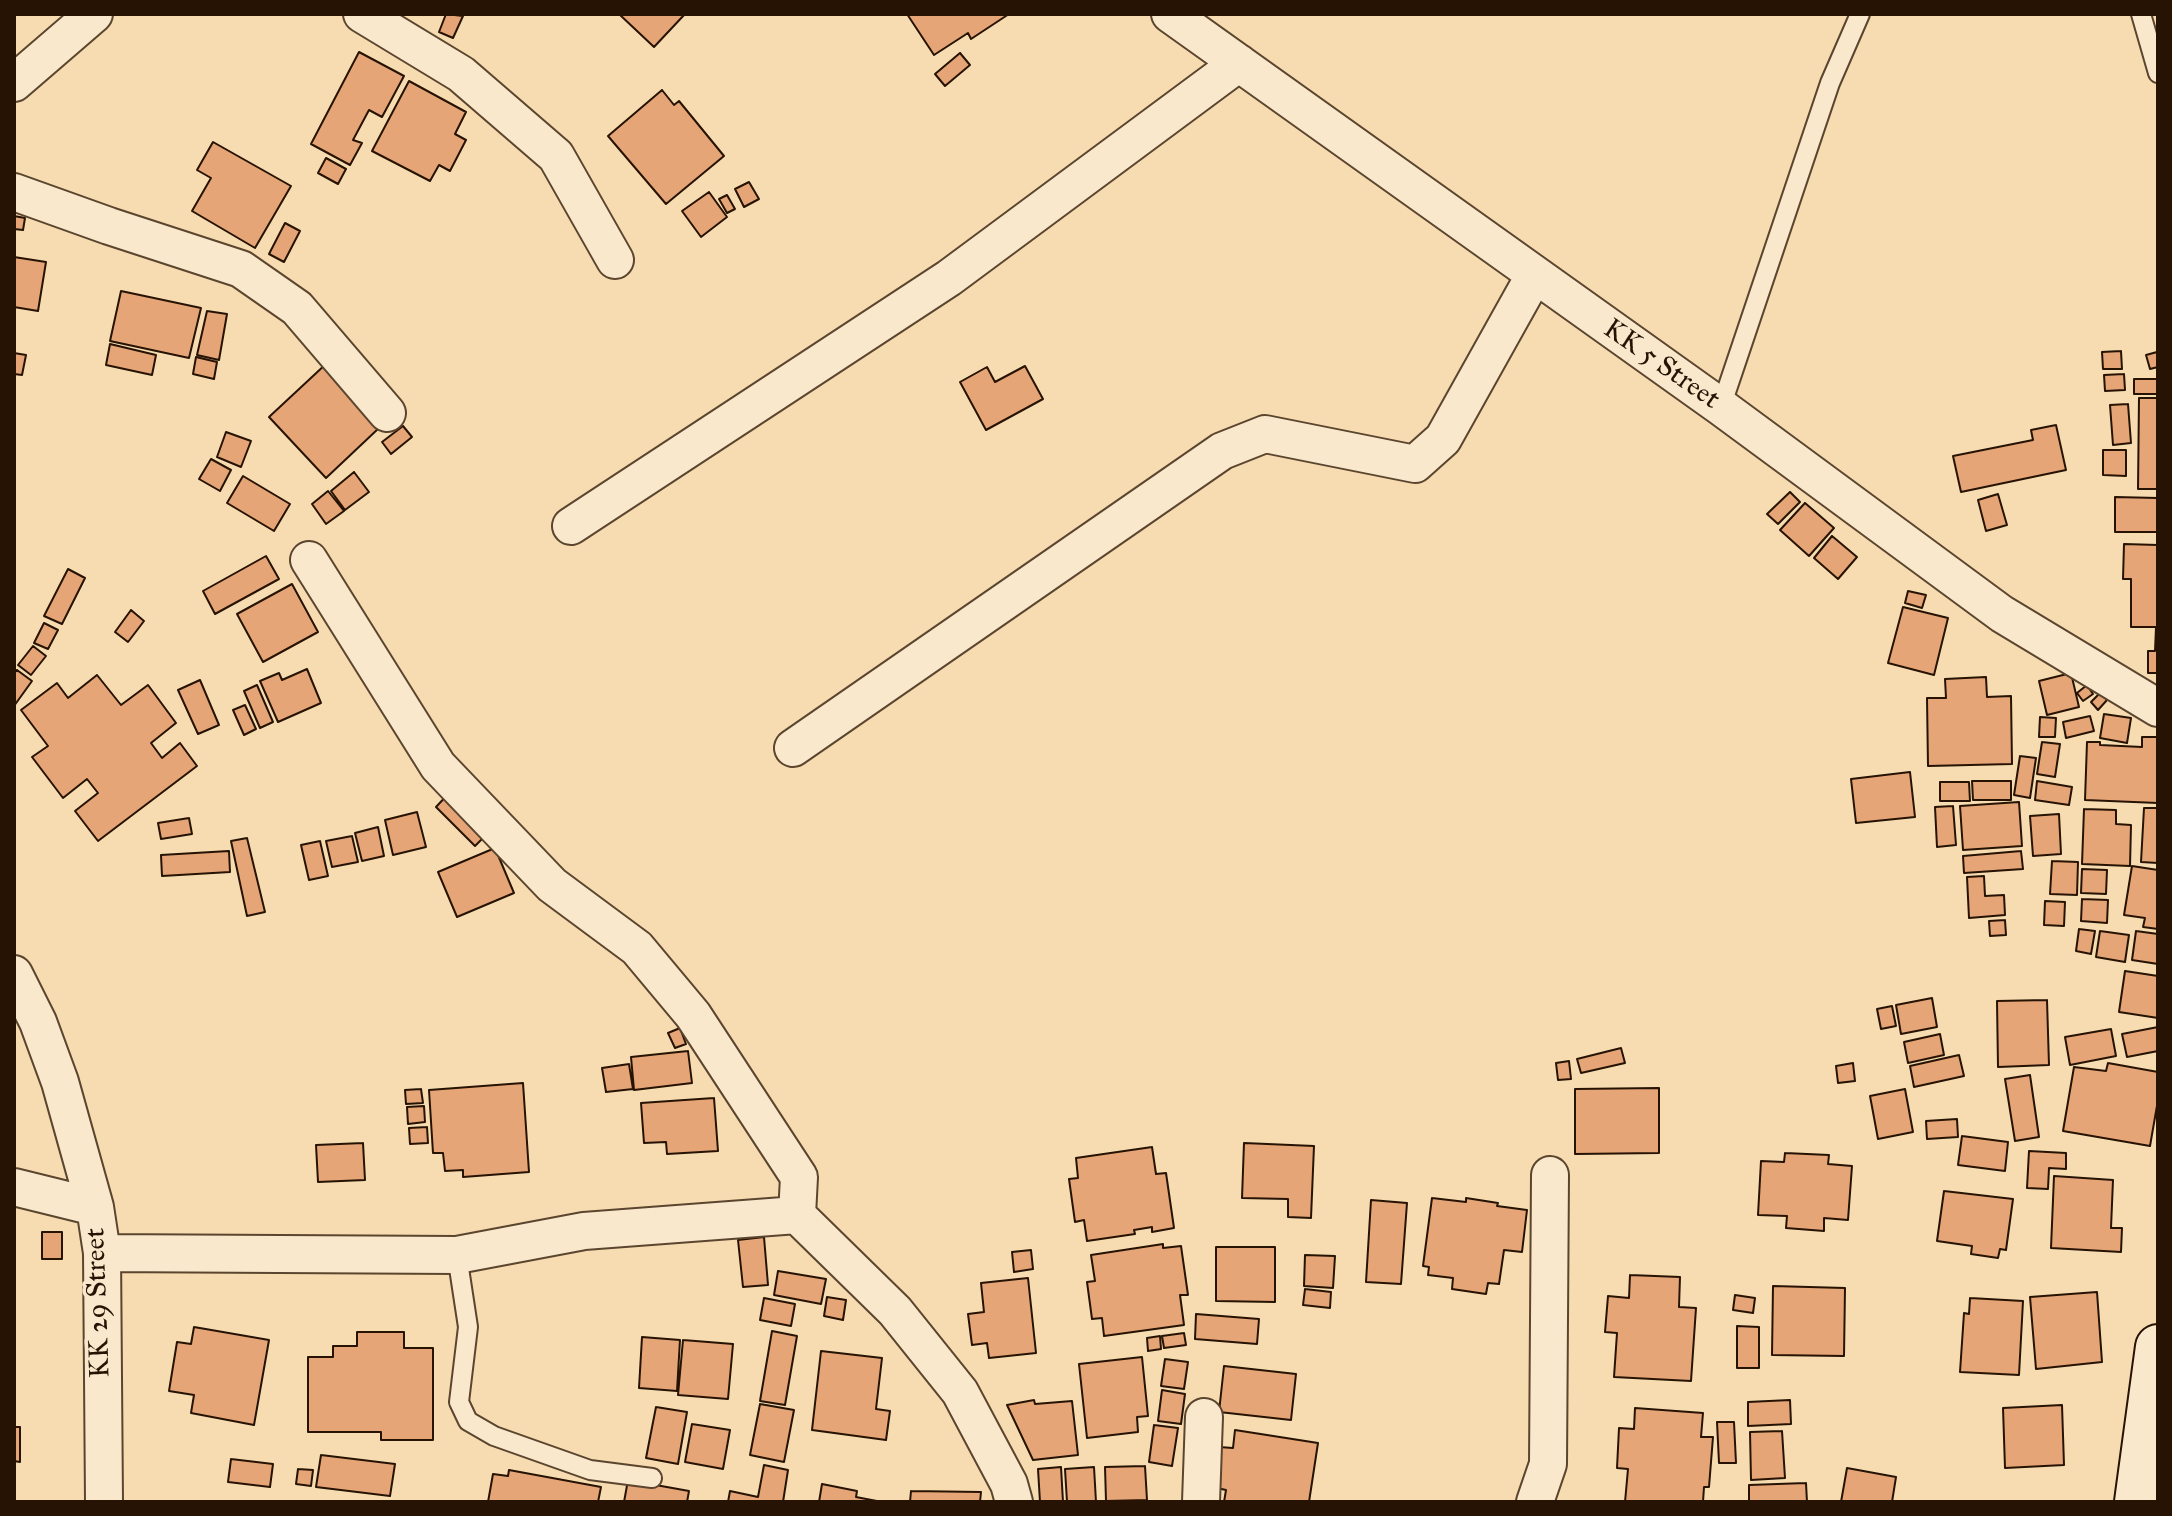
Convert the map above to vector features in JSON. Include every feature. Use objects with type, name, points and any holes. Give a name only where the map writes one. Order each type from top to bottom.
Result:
[{"type":"main road","points":[[2137,1502],[2158,1347]]},
{"type":"street","points":[[14,83],[94,14]]},
{"type":"street","points":[[362,14],[461,74],[556,156],[615,260]]},
{"type":"street","name":"KK 5 Street","points":[[1170,14],[1721,407],[2002,614],[2158,708]]},
{"type":"street","points":[[571,526],[949,278],[1239,63]]},
{"type":"street","points":[[14,192],[241,269],[297,308],[387,413]]},
{"type":"street","points":[[793,748],[1222,451],[1265,434],[1415,464],[1443,439],[1534,276]]},
{"type":"street","points":[[309,560],[438,766],[552,885],[637,948],[693,1015],[799,1177],[797,1215],[895,1311],[960,1392],[1009,1484],[1014,1502]]},
{"type":"street","name":"KK 29 Street","points":[[14,974],[38,1022],[60,1082],[95,1207],[102,1253],[104,1502]]},
{"type":"street","points":[[1535,1502],[1548,1464],[1550,1175]]},
{"type":"street","points":[[14,1187],[95,1207]]},
{"type":"street","points":[[102,1253],[457,1255],[584,1231],[797,1215]]},
{"type":"street","points":[[1201,1502],[1204,1417]]},
{"type":"lane","points":[[1721,407],[1830,83],[1860,14]]},
{"type":"lane","points":[[2141,14],[2158,73]]},
{"type":"lane","points":[[457,1255],[468,1327],[459,1402],[468,1421],[494,1436],[590,1470],[652,1478]]},
{"type":"building","points":[[446,14],[463,16],[453,38],[439,32]]},
{"type":"building","points":[[619,14],[685,14],[654,47]]},
{"type":"building","points":[[907,14],[1009,14],[971,39],[968,33],[934,55]]},
{"type":"building","points":[[359,52],[404,76],[382,117],[369,110],[353,140],[362,143],[350,165],[311,144]]},
{"type":"building","points":[[960,53],[970,65],[945,86],[935,74]]},
{"type":"building","points":[[409,81],[466,112],[455,134],[466,140],[450,171],[439,165],[430,181],[372,151]]},
{"type":"building","points":[[662,90],[674,105],[679,101],[724,156],[666,204],[608,136]]},
{"type":"building","points":[[213,142],[291,186],[255,248],[192,211],[211,178],[197,170]]},
{"type":"building","points":[[326,158],[346,169],[338,184],[318,173]]},
{"type":"building","points":[[749,182],[759,199],[744,207],[735,189]]},
{"type":"building","points":[[709,192],[727,217],[701,237],[682,211]]},
{"type":"building","points":[[727,195],[735,209],[727,213],[719,199]]},
{"type":"building","points":[[14,216],[25,218],[23,230],[14,229]]},
{"type":"building","points":[[285,223],[300,231],[284,262],[269,254]]},
{"type":"building","points":[[14,257],[46,262],[38,311],[14,307]]},
{"type":"building","points":[[121,291],[201,308],[189,358],[110,341]]},
{"type":"building","points":[[207,311],[227,314],[219,360],[197,355]]},
{"type":"building","points":[[110,344],[156,355],[152,375],[106,365]]},
{"type":"building","points":[[2121,351],[2122,369],[2103,369],[2102,352]]},
{"type":"building","points":[[2157,352],[2158,367],[2150,369],[2146,355]]},
{"type":"building","points":[[14,353],[26,355],[22,375],[14,374]]},
{"type":"building","points":[[196,357],[217,362],[214,379],[193,374]]},
{"type":"building","points":[[327,363],[379,428],[326,478],[269,417]]},
{"type":"building","points":[[1025,366],[1043,399],[986,430],[960,382],[987,367],[995,382]]},
{"type":"building","points":[[2124,374],[2125,390],[2105,391],[2104,375]]},
{"type":"building","points":[[2134,379],[2158,379],[2158,394],[2134,394]]},
{"type":"building","points":[[2139,398],[2158,398],[2158,489],[2138,489]]},
{"type":"building","points":[[2128,404],[2131,443],[2113,445],[2110,405]]},
{"type":"building","points":[[2056,425],[2066,470],[1961,492],[1953,456],[2033,440],[2031,430]]},
{"type":"building","points":[[403,426],[412,437],[391,454],[382,442]]},
{"type":"building","points":[[226,432],[251,441],[241,467],[217,457]]},
{"type":"building","points":[[2103,450],[2126,450],[2126,476],[2103,475]]},
{"type":"building","points":[[211,459],[231,470],[220,491],[199,479]]},
{"type":"building","points":[[354,472],[369,492],[345,510],[331,491]]},
{"type":"building","points":[[243,476],[290,504],[274,531],[227,503]]},
{"type":"building","points":[[328,491],[344,511],[326,524],[312,504]]},
{"type":"building","points":[[1790,492],[1800,502],[1778,524],[1767,514]]},
{"type":"building","points":[[1998,494],[2007,525],[1986,531],[1978,500]]},
{"type":"building","points":[[2115,497],[2158,498],[2158,532],[2115,532]]},
{"type":"building","points":[[1805,503],[1834,528],[1809,556],[1780,530]]},
{"type":"building","points":[[1832,536],[1857,557],[1838,579],[1814,558]]},
{"type":"building","points":[[2124,544],[2158,545],[2158,673],[2148,673],[2148,651],[2155,651],[2156,627],[2131,627],[2131,579],[2123,579]]},
{"type":"building","points":[[266,556],[279,579],[215,614],[203,591]]},
{"type":"building","points":[[68,569],[85,578],[62,624],[44,616]]},
{"type":"building","points":[[292,584],[318,632],[263,662],[237,614]]},
{"type":"building","points":[[1908,591],[1926,595],[1922,608],[1905,603]]},
{"type":"building","points":[[1903,607],[1948,618],[1934,675],[1888,663]]},
{"type":"building","points":[[131,610],[144,621],[128,642],[115,632]]},
{"type":"building","points":[[44,623],[58,630],[48,649],[34,643]]},
{"type":"building","points":[[33,646],[46,656],[31,675],[18,665]]},
{"type":"building","points":[[307,669],[321,703],[278,722],[260,681],[279,673],[282,680]]},
{"type":"building","points":[[17,670],[32,681],[14,706],[14,673]]},
{"type":"building","points":[[2071,673],[2079,707],[2047,715],[2039,681]]},
{"type":"building","points":[[97,675],[121,705],[148,685],[176,723],[151,743],[162,758],[180,743],[197,766],[98,841],[75,811],[98,793],[87,779],[63,798],[32,757],[48,746],[21,710],[57,683],[68,698]]},
{"type":"building","points":[[1986,677],[1987,697],[2011,696],[2012,764],[1928,766],[1927,698],[1946,698],[1945,679]]},
{"type":"building","points":[[200,680],[219,725],[198,734],[178,690]]},
{"type":"building","points":[[257,685],[273,722],[260,728],[244,691]]},
{"type":"building","points":[[2087,685],[2093,694],[2083,701],[2077,693]]},
{"type":"building","points":[[2101,692],[2107,700],[2098,710],[2091,702]]},
{"type":"building","points":[[245,705],[256,729],[244,735],[233,710]]},
{"type":"building","points":[[2104,714],[2131,718],[2127,743],[2100,738]]},
{"type":"building","points":[[2090,716],[2094,731],[2066,738],[2063,722]]},
{"type":"building","points":[[2040,717],[2056,718],[2055,737],[2039,737]]},
{"type":"building","points":[[2142,737],[2158,737],[2158,803],[2085,800],[2087,742],[2142,747]]},
{"type":"building","points":[[2042,742],[2060,744],[2055,777],[2037,774]]},
{"type":"building","points":[[2020,756],[2036,758],[2030,798],[2014,795]]},
{"type":"building","points":[[1910,772],[1915,817],[1856,823],[1851,779]]},
{"type":"building","points":[[1972,781],[2011,781],[2011,800],[1973,800]]},
{"type":"building","points":[[2037,781],[2072,787],[2069,805],[2035,800]]},
{"type":"building","points":[[1940,782],[1969,782],[1970,801],[1940,801]]},
{"type":"building","points":[[450,792],[489,832],[475,846],[436,807]]},
{"type":"building","points":[[2019,802],[2022,846],[1963,850],[1960,806]]},
{"type":"building","points":[[1953,806],[1956,845],[1937,847],[1935,807]]},
{"type":"building","points":[[2144,808],[2158,808],[2158,863],[2141,862]]},
{"type":"building","points":[[2084,809],[2116,810],[2116,824],[2131,825],[2130,866],[2082,864]]},
{"type":"building","points":[[417,812],[426,847],[393,855],[385,820]]},
{"type":"building","points":[[2059,814],[2061,854],[2033,856],[2030,816]]},
{"type":"building","points":[[189,818],[192,834],[161,839],[158,823]]},
{"type":"building","points":[[378,827],[384,856],[362,861],[355,833]]},
{"type":"building","points":[[352,836],[358,862],[332,867],[326,841]]},
{"type":"building","points":[[247,838],[265,912],[247,916],[231,841]]},
{"type":"building","points":[[320,841],[328,876],[309,880],[301,845]]},
{"type":"building","points":[[495,848],[514,893],[457,917],[438,872]]},
{"type":"building","points":[[229,851],[230,872],[162,876],[161,855]]},
{"type":"building","points":[[2021,851],[2023,869],[1964,873],[1963,856]]},
{"type":"building","points":[[2052,861],[2078,862],[2077,895],[2050,894]]},
{"type":"building","points":[[2132,866],[2158,870],[2158,929],[2143,927],[2145,918],[2124,915]]},
{"type":"building","points":[[2082,869],[2107,870],[2106,894],[2081,893]]},
{"type":"building","points":[[1984,876],[1985,896],[2004,895],[2005,915],[1969,918],[1967,877]]},
{"type":"building","points":[[2082,899],[2108,900],[2107,923],[2081,921]]},
{"type":"building","points":[[2045,901],[2065,902],[2064,926],[2044,925]]},
{"type":"building","points":[[2005,920],[2006,935],[1990,936],[1989,921]]},
{"type":"building","points":[[2079,929],[2095,931],[2091,954],[2076,951]]},
{"type":"building","points":[[2100,931],[2129,935],[2125,962],[2096,957]]},
{"type":"building","points":[[2136,931],[2158,934],[2158,964],[2132,960]]},
{"type":"building","points":[[2125,971],[2158,976],[2158,1018],[2119,1012]]},
{"type":"building","points":[[1932,998],[1937,1027],[1901,1034],[1896,1005]]},
{"type":"building","points":[[2047,1000],[2049,1065],[1998,1067],[1997,1001]]},
{"type":"building","points":[[1892,1006],[1896,1026],[1881,1029],[1877,1009]]},
{"type":"building","points":[[2158,1027],[2158,1051],[2127,1057],[2122,1034]]},
{"type":"building","points":[[680,1028],[686,1044],[675,1048],[668,1033]]},
{"type":"building","points":[[2111,1029],[2116,1056],[2070,1065],[2065,1037]]},
{"type":"building","points":[[1940,1034],[1944,1055],[1908,1063],[1904,1042]]},
{"type":"building","points":[[1621,1048],[1625,1063],[1581,1073],[1577,1059]]},
{"type":"building","points":[[688,1051],[692,1083],[634,1090],[631,1057]]},
{"type":"building","points":[[1959,1055],[1964,1076],[1914,1087],[1910,1066]]},
{"type":"building","points":[[1569,1061],[1571,1079],[1558,1080],[1556,1063]]},
{"type":"building","points":[[1853,1063],[1855,1081],[1838,1083],[1836,1066]]},
{"type":"building","points":[[2108,1063],[2158,1072],[2158,1100],[2150,1146],[2063,1131],[2074,1067],[2106,1071]]},
{"type":"building","points":[[629,1064],[633,1089],[606,1092],[602,1068]]},
{"type":"building","points":[[2030,1075],[2039,1137],[2015,1141],[2005,1079]]},
{"type":"building","points":[[523,1083],[529,1172],[463,1177],[463,1170],[445,1171],[443,1153],[433,1153],[429,1090]]},
{"type":"building","points":[[1659,1088],[1659,1153],[1575,1154],[1575,1089]]},
{"type":"building","points":[[421,1089],[423,1103],[406,1104],[405,1090]]},
{"type":"building","points":[[1905,1089],[1913,1132],[1878,1139],[1870,1096]]},
{"type":"building","points":[[714,1098],[718,1151],[667,1154],[666,1142],[644,1143],[641,1103]]},
{"type":"building","points":[[424,1106],[425,1122],[408,1124],[407,1107]]},
{"type":"building","points":[[1957,1119],[1958,1137],[1927,1139],[1926,1121]]},
{"type":"building","points":[[427,1127],[428,1143],[410,1144],[409,1128]]},
{"type":"building","points":[[1962,1136],[2008,1142],[2005,1171],[1958,1165]]},
{"type":"building","points":[[363,1143],[365,1180],[318,1182],[316,1145]]},
{"type":"building","points":[[1244,1143],[1314,1146],[1311,1218],[1288,1217],[1288,1199],[1242,1198]]},
{"type":"building","points":[[1152,1147],[1156,1174],[1166,1173],[1174,1228],[1152,1232],[1152,1227],[1134,1230],[1135,1234],[1087,1241],[1084,1220],[1075,1222],[1069,1179],[1078,1178],[1076,1158]]},
{"type":"building","points":[[2029,1151],[2066,1153],[2066,1169],[2049,1168],[2048,1189],[2027,1188]]},
{"type":"building","points":[[1785,1153],[1829,1155],[1828,1164],[1852,1166],[1848,1220],[1824,1218],[1824,1231],[1786,1228],[1787,1216],[1758,1215],[1761,1161],[1784,1162]]},
{"type":"building","points":[[2054,1176],[2113,1180],[2111,1228],[2122,1228],[2121,1252],[2051,1248]]},
{"type":"building","points":[[1944,1191],[2013,1199],[2006,1250],[2000,1249],[1998,1258],[1971,1254],[1972,1246],[1937,1241]]},
{"type":"building","points":[[1432,1198],[1466,1202],[1466,1198],[1527,1210],[1522,1252],[1504,1250],[1499,1284],[1488,1283],[1486,1294],[1452,1289],[1453,1278],[1428,1275],[1429,1267],[1423,1266]]},
{"type":"building","points":[[1371,1200],[1407,1203],[1401,1284],[1366,1282]]},
{"type":"building","points":[[42,1232],[62,1232],[62,1259],[42,1259]]},
{"type":"building","points":[[764,1237],[768,1285],[743,1287],[738,1240]]},
{"type":"building","points":[[1163,1244],[1163,1248],[1181,1246],[1188,1295],[1180,1295],[1184,1325],[1104,1336],[1102,1318],[1092,1319],[1087,1282],[1095,1281],[1091,1255]]},
{"type":"building","points":[[1216,1247],[1275,1247],[1275,1302],[1216,1301]]},
{"type":"building","points":[[1031,1250],[1033,1269],[1014,1272],[1012,1252]]},
{"type":"building","points":[[1305,1255],[1335,1256],[1333,1288],[1304,1286]]},
{"type":"building","points":[[778,1271],[826,1279],[821,1304],[774,1295]]},
{"type":"building","points":[[1630,1275],[1680,1277],[1679,1307],[1696,1308],[1691,1381],[1614,1377],[1617,1333],[1605,1332],[1608,1296],[1629,1298]]},
{"type":"building","points":[[1028,1278],[1036,1353],[989,1358],[987,1343],[972,1345],[968,1314],[984,1312],[981,1283]]},
{"type":"building","points":[[1773,1286],[1845,1288],[1844,1356],[1772,1355]]},
{"type":"building","points":[[1305,1289],[1331,1292],[1330,1308],[1303,1305]]},
{"type":"building","points":[[2097,1292],[2102,1362],[2036,1369],[2030,1297]]},
{"type":"building","points":[[1735,1295],[1755,1298],[1753,1313],[1733,1310]]},
{"type":"building","points":[[827,1297],[846,1300],[843,1320],[824,1316]]},
{"type":"building","points":[[764,1298],[795,1304],[791,1326],[760,1320]]},
{"type":"building","points":[[1970,1298],[2023,1301],[2019,1375],[1960,1372],[1964,1313],[1969,1314]]},
{"type":"building","points":[[1196,1314],[1259,1319],[1257,1344],[1195,1339]]},
{"type":"building","points":[[1737,1326],[1759,1327],[1759,1368],[1737,1368]]},
{"type":"building","points":[[194,1327],[269,1340],[254,1425],[191,1413],[194,1395],[169,1391],[177,1342],[191,1344]]},
{"type":"building","points":[[772,1331],[797,1336],[785,1405],[760,1401]]},
{"type":"building","points":[[357,1332],[404,1332],[404,1348],[433,1348],[433,1440],[381,1440],[381,1432],[308,1432],[308,1357],[333,1357],[333,1346],[357,1346]]},
{"type":"building","points":[[1184,1333],[1186,1345],[1164,1348],[1162,1336]]},
{"type":"building","points":[[1160,1336],[1161,1349],[1148,1351],[1147,1338]]},
{"type":"building","points":[[642,1337],[680,1340],[677,1391],[639,1388]]},
{"type":"building","points":[[683,1340],[733,1344],[728,1399],[678,1395]]},
{"type":"building","points":[[821,1351],[882,1358],[876,1409],[890,1411],[886,1440],[812,1430]]},
{"type":"building","points":[[1142,1357],[1148,1416],[1137,1417],[1138,1432],[1087,1438],[1079,1364]]},
{"type":"building","points":[[1165,1359],[1188,1362],[1184,1389],[1161,1386]]},
{"type":"building","points":[[1224,1366],[1296,1374],[1291,1420],[1219,1412]]},
{"type":"building","points":[[1162,1390],[1185,1394],[1181,1424],[1158,1421]]},
{"type":"building","points":[[1034,1400],[1035,1404],[1072,1401],[1078,1455],[1033,1460],[1007,1405]]},
{"type":"building","points":[[1790,1400],[1791,1424],[1748,1426],[1748,1402]]},
{"type":"building","points":[[760,1404],[794,1410],[784,1462],[750,1455]]},
{"type":"building","points":[[2062,1405],[2064,1465],[2005,1468],[2003,1408]]},
{"type":"building","points":[[656,1407],[687,1412],[678,1464],[646,1458]]},
{"type":"building","points":[[1635,1408],[1703,1413],[1701,1437],[1713,1437],[1709,1487],[1704,1487],[1703,1502],[1625,1502],[1628,1469],[1617,1468],[1619,1428],[1634,1429]]},
{"type":"building","points":[[1717,1422],[1734,1422],[1736,1463],[1719,1463]]},
{"type":"building","points":[[692,1424],[730,1430],[723,1469],[685,1462]]},
{"type":"building","points":[[1154,1425],[1178,1428],[1172,1466],[1149,1462]]},
{"type":"building","points":[[14,1427],[20,1427],[20,1462],[14,1461]]},
{"type":"building","points":[[1235,1430],[1318,1443],[1309,1502],[1224,1502],[1226,1490],[1212,1487],[1219,1447],[1233,1448]]},
{"type":"building","points":[[1782,1431],[1785,1478],[1751,1480],[1750,1432]]},
{"type":"building","points":[[321,1455],[395,1464],[390,1496],[316,1487]]},
{"type":"building","points":[[231,1459],[273,1464],[270,1487],[228,1482]]},
{"type":"building","points":[[764,1465],[788,1470],[783,1502],[728,1502],[730,1491],[758,1497]]},
{"type":"building","points":[[1145,1466],[1147,1500],[1106,1501],[1105,1467]]},
{"type":"building","points":[[1061,1467],[1063,1502],[1040,1502],[1038,1469]]},
{"type":"building","points":[[1094,1467],[1096,1502],[1067,1502],[1065,1469]]},
{"type":"building","points":[[1847,1468],[1896,1477],[1892,1502],[1841,1502]]},
{"type":"building","points":[[298,1469],[313,1470],[311,1486],[296,1484]]},
{"type":"building","points":[[509,1470],[601,1487],[598,1502],[488,1502],[493,1474],[508,1476]]},
{"type":"building","points":[[628,1480],[689,1491],[687,1502],[624,1502]]},
{"type":"building","points":[[1806,1483],[1807,1502],[1749,1502],[1749,1485]]},
{"type":"building","points":[[822,1484],[857,1491],[856,1497],[882,1502],[819,1502]]},
{"type":"building","points":[[911,1491],[981,1492],[980,1502],[910,1502]]}]
